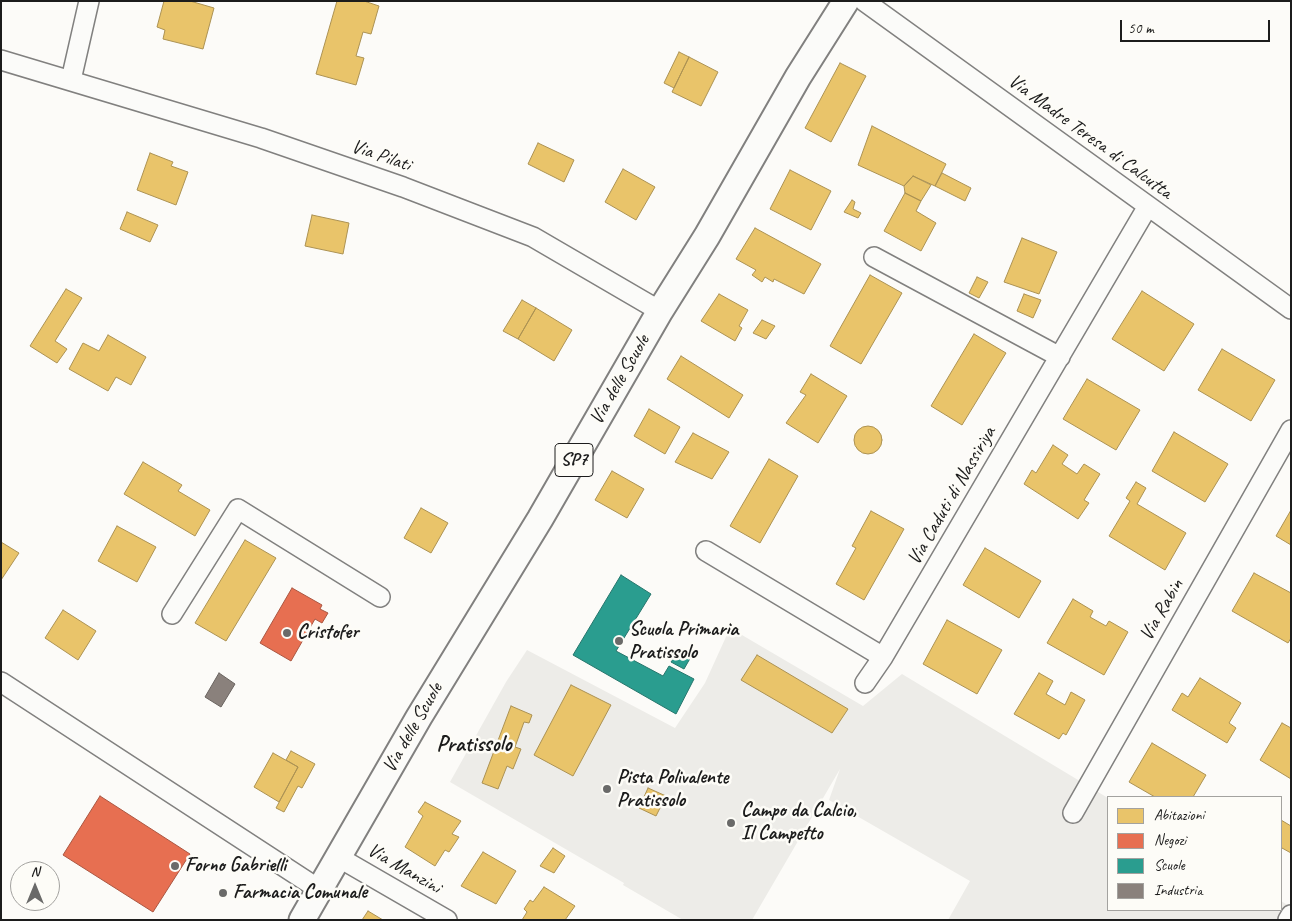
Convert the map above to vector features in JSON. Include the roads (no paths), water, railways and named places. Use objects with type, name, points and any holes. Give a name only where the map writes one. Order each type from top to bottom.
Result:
[{"type":"main road","name":"Via delle Scuole","points":[[302,920],[433,693],[540,519],[660,311],[707,236],[798,77],[846,1]]},
{"type":"street","points":[[71,80],[89,1]]},
{"type":"street","name":"Via Madre Teresa di Calcutta","points":[[864,1],[1291,309]]},
{"type":"street","name":"Via Pilati","points":[[1,60],[261,138],[403,187],[533,236],[660,311]]},
{"type":"street","name":"Via Caduti di Nassiriya","points":[[865,683],[883,657],[1148,206]]},
{"type":"street","points":[[874,257],[1060,357]]},
{"type":"street","name":"Via Rabin","points":[[1073,813],[1291,430]]},
{"type":"street","points":[[172,614],[238,509],[380,597]]},
{"type":"street","points":[[706,551],[883,657]]},
{"type":"street","points":[[1,682],[320,890]]},
{"type":"street","name":"Via Manzini","points":[[338,857],[447,920]]},
{"type":"street","points":[[1288,920],[1291,915]]},
{"type":"place","name":"Cristofer","points":[[287,633]]},
{"type":"place","name":"Scuola Primaria Pratissolo","points":[[619,641]]},
{"type":"place","name":"Pista Polivalente Pratissolo","points":[[607,789]]},
{"type":"place","name":"Campo da Calcio, Il Campetto","points":[[731,823]]},
{"type":"place","name":"Forno Gabrielli","points":[[175,866]]},
{"type":"place","name":"Farmacia Comunale","points":[[223,893]]},
{"type":"district","name":"Pratissolo","points":[[474,745]]}]
